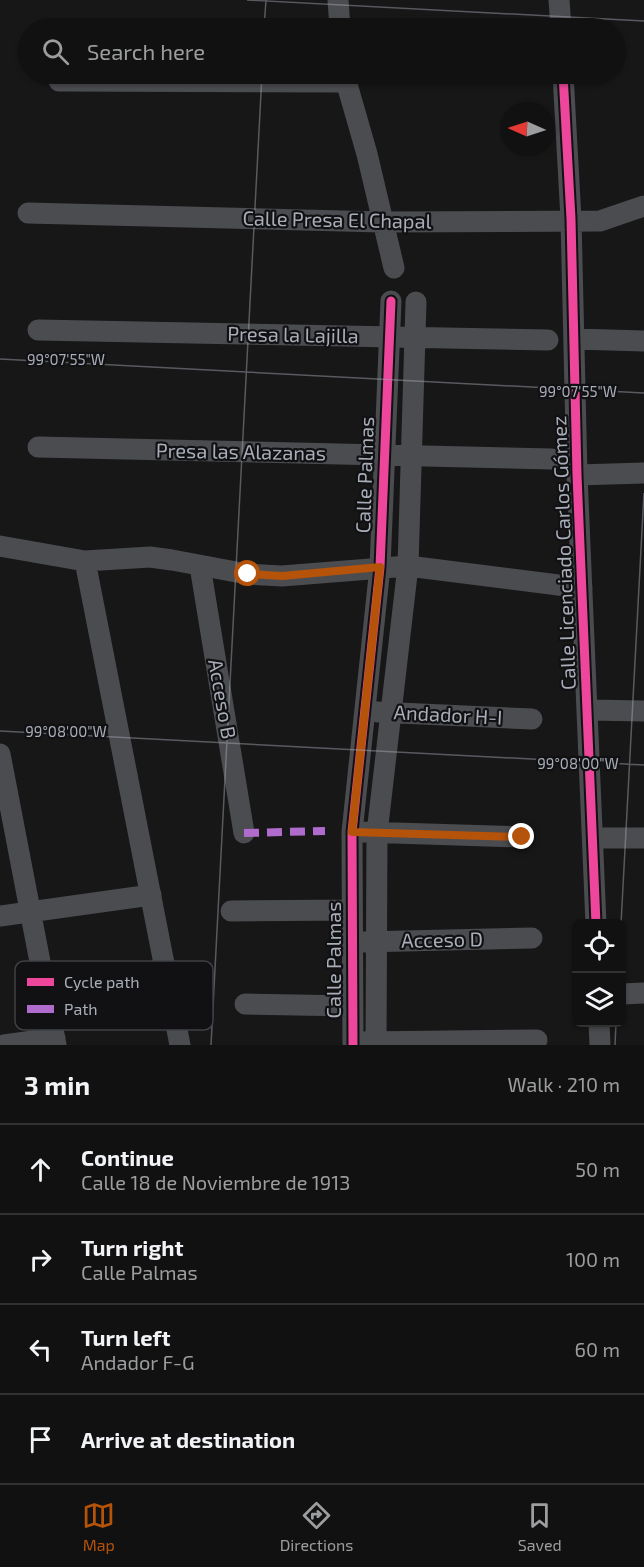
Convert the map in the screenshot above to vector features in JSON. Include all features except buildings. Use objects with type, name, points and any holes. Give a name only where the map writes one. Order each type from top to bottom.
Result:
[{"type":"street","points":[[338,0],[339,18]]},
{"type":"street","points":[[559,0],[560,18]]},
{"type":"street","points":[[346,84],[367,154],[394,268]]},
{"type":"street","name":"Calle Licenciado Carlos Gómez","points":[[564,84],[571,219],[577,475],[589,710],[596,919]]},
{"type":"street","name":"Calle Presa El Chapal","points":[[28,213],[382,222],[571,219],[600,221],[644,206]]},
{"type":"street","name":"Calle Palmas","points":[[352,1043],[352,832],[380,567],[391,301]]},
{"type":"street","name":"Calle Palmas","points":[[376,1043],[377,833],[408,566],[416,302]]},
{"type":"street","name":"Presa la Lajilla","points":[[38,330],[548,340]]},
{"type":"street","points":[[575,339],[644,341]]},
{"type":"street","name":"Presa las Alazanas","points":[[38,447],[552,459]]},
{"type":"street","points":[[577,475],[644,473]]},
{"type":"street","points":[[0,546],[85,561],[150,557],[248,574],[282,576],[408,566],[582,588]]},
{"type":"street","points":[[85,561],[164,961]]},
{"type":"street","name":"Acceso B","points":[[200,566],[244,833]]},
{"type":"street","points":[[589,710],[644,711]]},
{"type":"street","name":"Andador H-I","points":[[364,711],[532,719]]},
{"type":"street","points":[[0,754],[40,961]]},
{"type":"street","points":[[352,832],[522,837]]},
{"type":"street","points":[[594,838],[644,838]]},
{"type":"street","points":[[0,916],[151,895]]},
{"type":"street","points":[[231,911],[352,910]]},
{"type":"street","name":"Acceso D","points":[[352,943],[532,938]]},
{"type":"street","points":[[626,994],[644,993]]},
{"type":"street","points":[[245,1004],[352,1006]]},
{"type":"street","points":[[599,1027],[600,1045]]},
{"type":"street","points":[[177,1030],[180,1045]]},
{"type":"street","points":[[352,1043],[537,1040]]},
{"type":"street","points":[[4,1045],[56,1041]]},
{"type":"marked path","points":[[244,833],[325,831]]},
{"type":"cycle path","points":[[564,84],[571,219],[577,475],[596,919]]},
{"type":"cycle path","points":[[353,1045],[352,832],[380,567],[391,301]]},
{"type":"route","points":[[248,574],[282,576],[380,567],[352,832],[522,837]]}]
